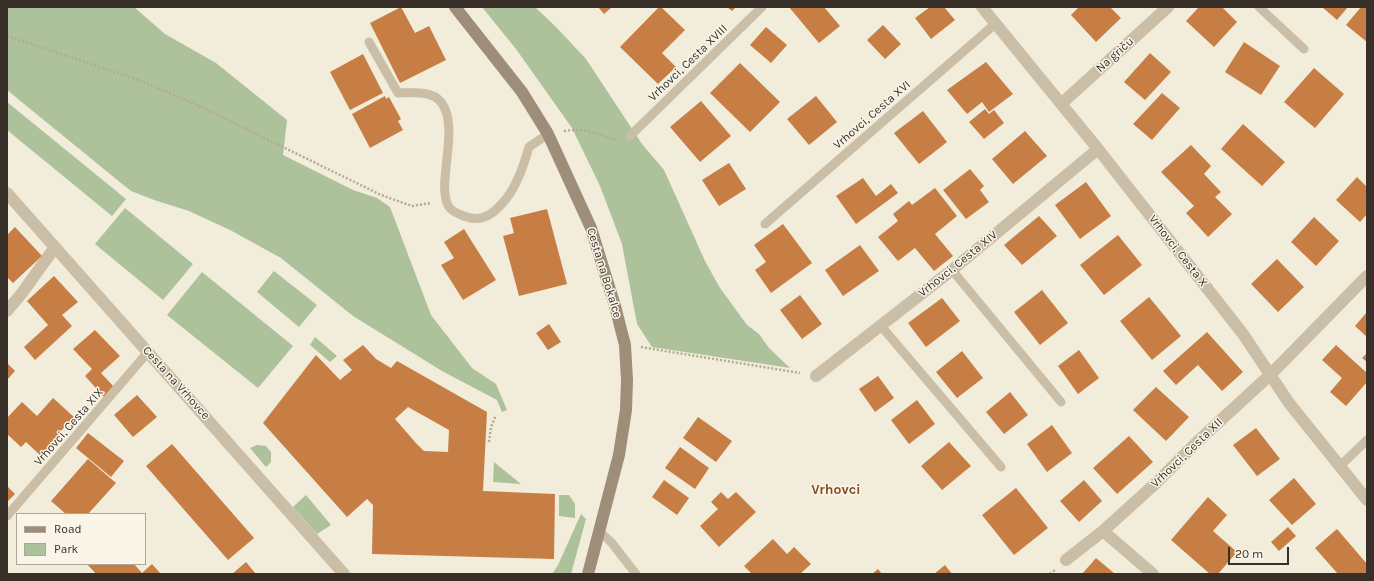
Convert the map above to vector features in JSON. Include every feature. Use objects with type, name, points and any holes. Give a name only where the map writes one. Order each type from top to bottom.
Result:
[{"type":"street","name":"Cesta na Bokalce","points":[[455,7],[522,92],[548,134],[591,228],[615,306],[625,345],[627,380],[626,410],[619,455],[588,574]]},
{"type":"street","name":"Vrhovci, Cesta X","points":[[982,7],[1098,149],[1243,334],[1289,403],[1367,500]]},
{"type":"street","name":"Na griču","points":[[1061,104],[1168,7]]},
{"type":"street","name":"Vrhovci, Cesta XIV","points":[[816,376],[952,270],[1098,149]]},
{"type":"street","name":"Cesta na Vrhovce","points":[[7,193],[148,352],[340,573]]},
{"type":"street","points":[[7,311],[22,294],[55,248]]},
{"type":"street","name":"Vrhovci, Cesta XII","points":[[1066,560],[1156,483],[1197,442],[1271,374],[1367,276]]},
{"type":"street","points":[[1102,530],[1153,574]]},
{"type":"lane","name":"Vrhovci, Cesta XVIII","points":[[630,136],[762,7]]},
{"type":"lane","points":[[1259,7],[1304,49]]},
{"type":"lane","name":"Vrhovci, Cesta XVI","points":[[765,224],[995,24]]},
{"type":"lane","points":[[369,42],[398,93],[413,93],[434,96],[446,111],[449,145],[446,202],[450,208],[460,215],[479,218],[490,215],[510,194],[519,175],[529,147],[548,134]]},
{"type":"lane","points":[[952,270],[1061,402]]},
{"type":"lane","points":[[881,326],[1001,467]]},
{"type":"lane","name":"Vrhovci, Cesta XIX","points":[[7,516],[148,352]]},
{"type":"lane","points":[[1340,466],[1367,440]]},
{"type":"lane","points":[[600,532],[612,542],[636,574]]},
{"type":"path","points":[[7,36],[140,81],[195,104],[268,138],[336,174],[381,195],[412,206],[446,202]]},
{"type":"path","points":[[548,134],[570,130],[592,131],[606,138],[618,140],[630,136]]},
{"type":"path","points":[[625,345],[652,348],[816,376]]},
{"type":"path","points":[[489,442],[491,427],[496,415]]},
{"type":"green space","points":[[7,7],[134,7],[165,34],[216,63],[287,120],[283,155],[353,190],[377,198],[390,207],[431,315],[472,368],[496,384],[507,410],[502,412],[497,400],[442,371],[353,316],[281,258],[230,230],[189,211],[131,191],[121,183],[7,90]]},
{"type":"green space","points":[[482,7],[535,7],[586,59],[642,144],[664,170],[705,261],[720,288],[747,325],[759,334],[769,348],[790,368],[652,347],[637,324],[622,244],[600,186],[572,128],[516,49]]},
{"type":"green space","points":[[7,102],[126,199],[112,216],[7,130]]},
{"type":"green space","points":[[125,208],[193,264],[163,300],[95,244]]},
{"type":"green space","points":[[274,271],[317,305],[299,327],[257,292]]},
{"type":"green space","points":[[202,272],[293,346],[258,388],[167,315]]},
{"type":"green space","points":[[315,337],[337,356],[330,362],[310,345]]},
{"type":"green space","points":[[257,445],[266,446],[271,452],[271,462],[266,467],[250,448]]},
{"type":"green space","points":[[494,462],[521,484],[493,482]]},
{"type":"green space","points":[[306,495],[331,525],[317,534],[293,507]]},
{"type":"green space","points":[[559,495],[569,495],[575,504],[575,518],[559,516]]},
{"type":"green space","points":[[581,514],[586,519],[571,574],[552,574],[558,565]]},
{"type":"building","points":[[401,7],[415,33],[429,26],[446,60],[400,83],[370,23]]},
{"type":"building","points":[[598,7],[612,7],[604,14]]},
{"type":"building","points":[[659,7],[661,7],[685,30],[662,53],[676,67],[658,84],[620,47]]},
{"type":"building","points":[[727,7],[736,7],[732,11]]},
{"type":"building","points":[[789,7],[824,7],[840,26],[819,43]]},
{"type":"building","points":[[930,7],[944,7],[955,20],[931,39],[915,18]]},
{"type":"building","points":[[1079,7],[1110,7],[1121,18],[1096,42],[1071,15]]},
{"type":"building","points":[[1199,7],[1222,7],[1237,22],[1214,47],[1186,21]]},
{"type":"building","points":[[1322,7],[1348,7],[1337,20]]},
{"type":"building","points":[[1361,7],[1367,7],[1367,42],[1346,25]]},
{"type":"building","points":[[883,25],[901,44],[885,59],[867,40]]},
{"type":"building","points":[[766,27],[787,45],[771,63],[750,45]]},
{"type":"building","points":[[1244,42],[1280,66],[1261,95],[1225,72]]},
{"type":"building","points":[[1150,53],[1171,72],[1145,100],[1124,82]]},
{"type":"building","points":[[363,54],[383,93],[350,110],[330,72]]},
{"type":"building","points":[[986,62],[1013,94],[989,112],[982,102],[967,114],[947,90]]},
{"type":"building","points":[[740,63],[780,102],[750,132],[710,93]]},
{"type":"building","points":[[1314,68],[1344,94],[1315,128],[1284,102]]},
{"type":"building","points":[[1162,93],[1180,108],[1152,140],[1133,124]]},
{"type":"building","points":[[385,96],[386,99],[389,97],[401,119],[398,121],[403,130],[370,148],[352,114]]},
{"type":"building","points":[[816,96],[837,122],[809,145],[787,119]]},
{"type":"building","points":[[701,101],[731,136],[700,162],[670,127]]},
{"type":"building","points":[[985,109],[989,114],[994,110],[1004,123],[984,139],[969,122]]},
{"type":"building","points":[[923,111],[947,142],[919,164],[894,133]]},
{"type":"building","points":[[1243,124],[1285,162],[1262,186],[1221,149]]},
{"type":"building","points":[[1025,131],[1047,156],[1013,184],[992,159]]},
{"type":"building","points":[[1191,145],[1211,166],[1204,174],[1221,192],[1215,197],[1232,214],[1208,237],[1186,213],[1194,206],[1161,172]]},
{"type":"building","points":[[729,163],[746,189],[719,206],[702,180]]},
{"type":"building","points":[[970,169],[984,186],[980,190],[989,202],[966,219],[943,190]]},
{"type":"building","points":[[1357,177],[1367,187],[1367,214],[1360,222],[1336,200]]},
{"type":"building","points":[[863,178],[876,196],[891,184],[898,193],[856,224],[836,196]]},
{"type":"building","points":[[1086,182],[1111,216],[1080,239],[1055,205]]},
{"type":"building","points":[[935,188],[957,216],[935,234],[953,256],[934,271],[915,248],[898,261],[878,237],[898,221],[893,214],[909,201],[912,205]]},
{"type":"building","points":[[547,209],[567,284],[519,296],[503,236],[514,233],[510,218]]},
{"type":"building","points":[[1039,216],[1057,236],[1022,265],[1004,245]]},
{"type":"building","points":[[1314,217],[1339,241],[1316,266],[1291,242]]},
{"type":"building","points":[[783,224],[812,263],[771,293],[755,270],[766,262],[754,245]]},
{"type":"building","points":[[15,227],[42,256],[13,283],[7,277],[7,235]]},
{"type":"building","points":[[464,229],[496,280],[463,300],[441,265],[454,258],[444,242]]},
{"type":"building","points":[[1118,235],[1142,265],[1104,295],[1080,265]]},
{"type":"building","points":[[860,245],[879,271],[843,296],[825,270]]},
{"type":"building","points":[[1277,259],[1304,287],[1278,312],[1251,284]]},
{"type":"building","points":[[54,276],[78,302],[62,315],[72,326],[35,360],[24,347],[48,325],[27,301]]},
{"type":"building","points":[[1042,290],[1068,323],[1040,345],[1014,312]]},
{"type":"building","points":[[800,295],[822,324],[802,339],[780,310]]},
{"type":"building","points":[[1149,297],[1181,336],[1152,360],[1120,321]]},
{"type":"building","points":[[942,298],[960,321],[926,347],[908,323]]},
{"type":"building","points":[[1367,312],[1367,337],[1355,326]]},
{"type":"building","points":[[549,324],[561,342],[548,350],[536,333]]},
{"type":"building","points":[[95,330],[120,356],[101,373],[115,388],[104,397],[85,376],[92,369],[73,349]]},
{"type":"building","points":[[1207,332],[1243,372],[1222,391],[1198,365],[1176,385],[1163,371]]},
{"type":"building","points":[[363,345],[376,359],[391,368],[397,361],[487,412],[483,491],[555,494],[554,559],[372,554],[373,505],[367,499],[347,517],[263,423],[316,355],[340,380],[352,370],[343,360]],"holes":[[[408,407],[449,430],[448,452],[424,451],[395,419]]]},
{"type":"building","points":[[1336,345],[1367,373],[1367,382],[1346,406],[1330,392],[1342,378],[1322,360]]},
{"type":"building","points":[[1079,350],[1099,378],[1078,394],[1058,366]]},
{"type":"building","points":[[962,351],[983,378],[957,398],[936,372]]},
{"type":"building","points":[[1367,353],[1367,362],[1362,358]]},
{"type":"building","points":[[7,363],[15,371],[7,380]]},
{"type":"building","points":[[878,376],[894,398],[875,412],[859,389]]},
{"type":"building","points":[[1156,387],[1189,417],[1166,441],[1133,410]]},
{"type":"building","points":[[1010,392],[1028,415],[1004,434],[986,412]]},
{"type":"building","points":[[137,395],[157,417],[133,437],[114,415]]},
{"type":"building","points":[[53,398],[74,417],[58,434],[61,437],[42,457],[26,442],[21,447],[7,434],[7,418],[22,402],[37,416]]},
{"type":"building","points":[[917,400],[935,424],[909,444],[891,420]]},
{"type":"building","points":[[698,417],[732,441],[716,462],[683,438]]},
{"type":"building","points":[[1052,425],[1072,453],[1047,472],[1027,444]]},
{"type":"building","points":[[1256,428],[1280,459],[1257,476],[1233,445]]},
{"type":"building","points":[[88,433],[124,461],[111,477],[76,448]]},
{"type":"building","points":[[1129,436],[1153,462],[1117,494],[1093,468]]},
{"type":"building","points":[[949,442],[971,466],[942,490],[921,466]]},
{"type":"building","points":[[172,444],[254,538],[228,560],[146,466]]},
{"type":"building","points":[[680,447],[709,468],[695,489],[665,468]]},
{"type":"building","points":[[88,459],[116,483],[89,513],[65,513],[51,501]]},
{"type":"building","points":[[1294,478],[1316,504],[1292,525],[1269,500]]},
{"type":"building","points":[[664,480],[689,498],[677,515],[652,497]]},
{"type":"building","points":[[1084,480],[1102,501],[1079,522],[1060,501]]},
{"type":"building","points":[[7,486],[15,494],[7,502]]},
{"type":"building","points":[[1016,488],[1048,528],[1014,555],[982,515]]},
{"type":"building","points":[[721,492],[728,499],[736,492],[756,512],[719,547],[700,526],[718,509],[711,502]]},
{"type":"building","points":[[1208,497],[1227,515],[1213,531],[1237,552],[1218,574],[1210,574],[1171,540]]},
{"type":"building","points":[[1288,527],[1296,536],[1279,551],[1271,542]]},
{"type":"building","points":[[1337,529],[1367,564],[1366,574],[1338,574],[1315,548]]},
{"type":"building","points":[[773,539],[787,554],[794,547],[811,564],[800,574],[752,574],[744,566]]},
{"type":"building","points":[[1096,558],[1115,574],[1082,574]]},
{"type":"building","points":[[246,562],[256,574],[232,574]]},
{"type":"building","points":[[152,564],[161,574],[96,574],[88,565],[135,565],[142,573]]},
{"type":"building","points":[[945,565],[952,574],[934,574]]},
{"type":"building","points":[[878,569],[882,574],[872,574]]},
{"type":"district","name":"Vrhovci","points":[[836,490]]}]
